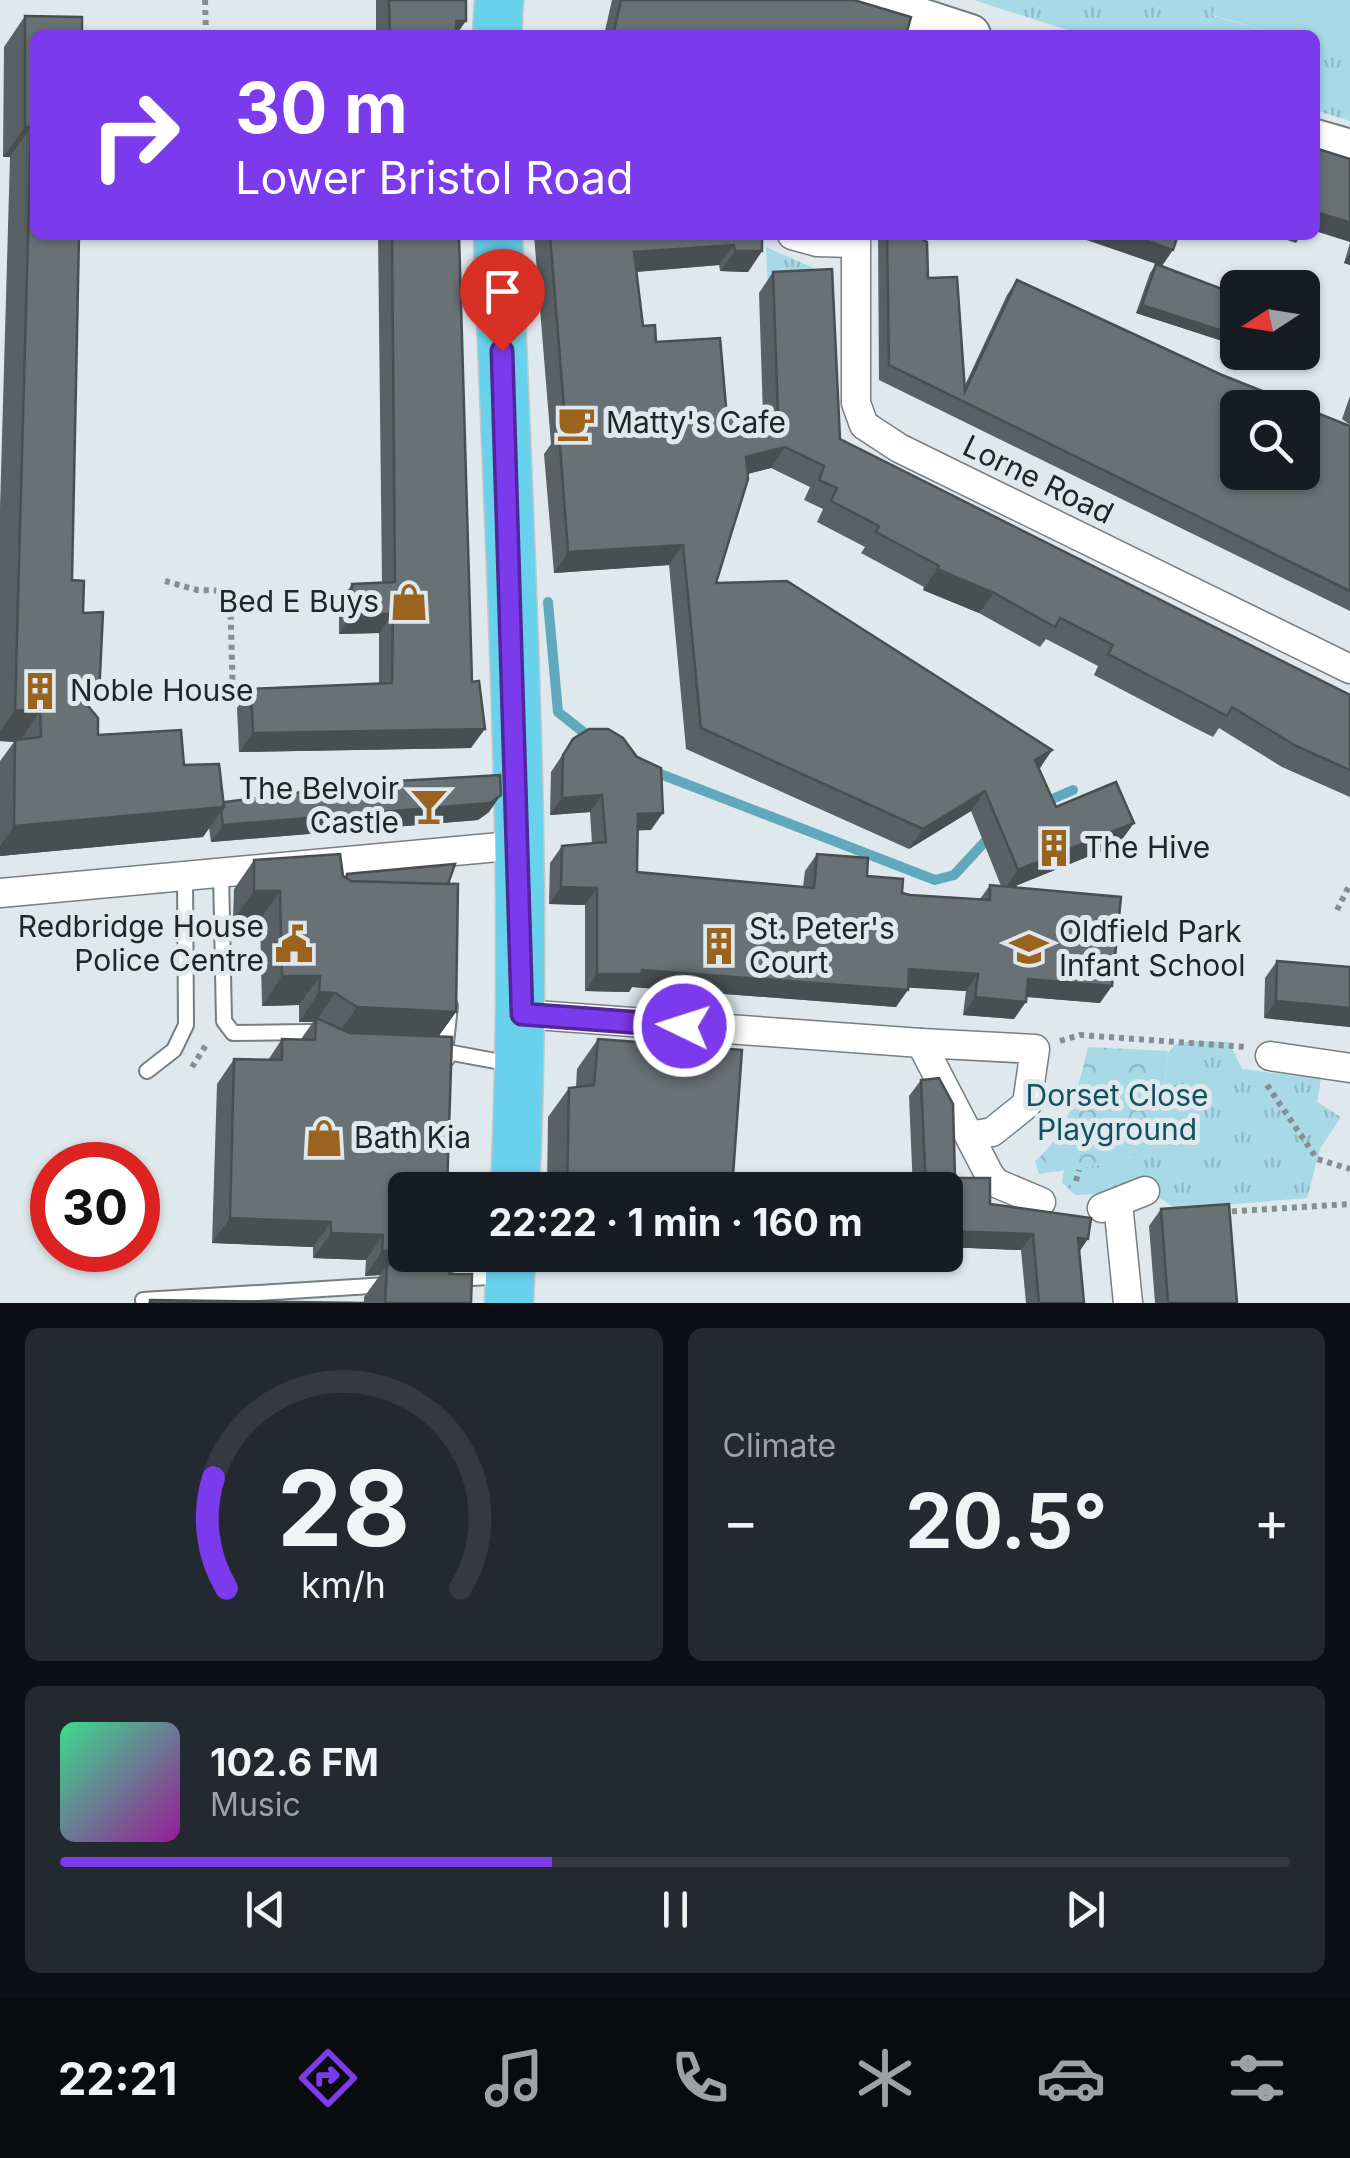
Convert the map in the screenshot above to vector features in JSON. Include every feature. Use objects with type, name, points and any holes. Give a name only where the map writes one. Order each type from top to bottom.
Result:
[{"type":"highway","points":[[497,30],[499,0]]},
{"type":"highway","points":[[498,240],[520,845],[522,1014],[515,1172]]},
{"type":"main road","points":[[509,30],[526,0]]},
{"type":"main road","points":[[864,0],[926,29]]},
{"type":"main road","points":[[1320,141],[1350,150]]},
{"type":"street","name":"Lorne Road","points":[[810,240],[842,240]]},
{"type":"street","name":"Lorne Road","points":[[855,240],[856,402],[864,425],[899,448],[1350,669]]},
{"type":"street","points":[[0,893],[221,872],[329,872],[520,845]]},
{"type":"street","points":[[522,1014],[1035,1049],[1027,1104],[992,1132],[970,1136]]},
{"type":"street","points":[[921,1043],[996,1183],[1040,1202]]},
{"type":"street","points":[[1258,1059],[1350,1068]]},
{"type":"street","points":[[1128,1303],[1109,1206],[1145,1191]]},
{"type":"lane","points":[[221,872],[224,1020],[232,1033],[310,1032],[334,1047]]},
{"type":"lane","points":[[147,1072],[174,1050],[186,1024],[185,876]]},
{"type":"lane","points":[[446,1072],[452,982]]},
{"type":"lane","points":[[428,1052],[520,1064]]},
{"type":"lane","points":[[441,1272],[441,1282],[510,1278]]},
{"type":"lane","points":[[143,1300],[401,1284]]},
{"type":"path","points":[[206,0],[206,30]]},
{"type":"path","points":[[165,581],[197,590],[230,591],[233,700],[260,700]]},
{"type":"path","points":[[1337,910],[1350,884]]},
{"type":"path","points":[[1035,1049],[1080,1035],[1258,1059],[1318,1159],[1350,1169]]},
{"type":"path","points":[[1076,1182],[1079,1170]]},
{"type":"path","points":[[1220,1212],[1350,1204]]},
{"type":"green space","points":[[974,0],[1217,0],[1213,16],[1265,30],[1067,30]]},
{"type":"green space","points":[[1217,0],[1350,0],[1350,54],[1320,45],[1320,30],[1265,30],[1212,15]]},
{"type":"green space","points":[[1320,45],[1350,54],[1350,121],[1320,112]]},
{"type":"green space","points":[[766,247],[811,267],[817,271],[768,292]]},
{"type":"green space","points":[[1229,1042],[1242,1069],[1321,1079],[1317,1102],[1341,1117],[1320,1149],[1307,1198],[1176,1209],[1150,1191],[1144,1179],[1099,1194],[1075,1195],[1062,1182],[1064,1170],[1113,1163],[1158,1146],[1168,1053],[1176,1044]]},
{"type":"green space","name":"Dorset Close Playground","points":[[1088,1047],[1168,1051],[1158,1146],[1113,1163],[1039,1174],[1035,1161],[1064,1124]]},
{"type":"building","points":[[389,0],[466,0],[466,21],[456,21],[456,30],[390,30]]},
{"type":"building","points":[[621,0],[854,0],[911,17],[907,30],[614,30]]},
{"type":"building","points":[[25,16],[82,17],[82,30],[30,30],[30,127],[25,127]]},
{"type":"building","points":[[1320,150],[1350,159],[1350,222],[1320,213]]},
{"type":"building","points":[[30,163],[30,240],[79,240],[72,580],[84,581],[83,613],[103,612],[99,697],[88,706],[98,718],[98,735],[181,730],[184,765],[219,764],[224,807],[14,826],[15,740],[41,737],[40,711],[15,710]]},
{"type":"building","points":[[392,240],[459,240],[472,682],[479,681],[485,729],[253,733],[251,689],[392,683],[393,614],[352,614],[352,584],[395,582]]},
{"type":"building","points":[[550,240],[762,240],[762,251],[735,251],[734,245],[634,252],[643,326],[655,325],[656,342],[720,338],[727,417],[778,415],[773,272],[832,269],[840,439],[1350,695],[1350,770],[1296,746],[1232,707],[1227,716],[1108,654],[1113,645],[1060,618],[1055,627],[994,593],[937,569],[939,566],[876,532],[879,526],[831,501],[837,488],[819,480],[824,466],[785,447],[746,457],[748,479],[716,583],[787,581],[1052,750],[1035,760],[1056,807],[1116,782],[1134,823],[1018,870],[985,791],[923,829],[701,728],[683,545],[568,552],[559,433],[566,433]]},
{"type":"building","points":[[887,240],[923,240],[927,242],[928,278],[957,277],[965,391],[1017,280],[1260,390],[1220,390],[1220,490],[1320,490],[1320,414],[1350,426],[1350,591],[889,365]]},
{"type":"building","points":[[1144,240],[1176,240],[1173,250]]},
{"type":"building","points":[[1156,264],[1220,288],[1220,330],[1142,305]]},
{"type":"building","points":[[589,729],[608,729],[623,738],[637,757],[661,768],[663,813],[638,814],[637,872],[814,888],[817,854],[868,858],[867,876],[903,879],[902,893],[910,895],[990,900],[990,885],[1121,897],[1112,986],[1028,979],[1026,1002],[975,997],[978,974],[909,969],[908,990],[642,970],[641,974],[597,974],[597,888],[561,887],[562,846],[606,842],[602,795],[562,798],[563,755],[573,739]]},
{"type":"building","points":[[500,775],[501,795],[490,803],[223,825],[224,802],[380,782]]},
{"type":"building","points":[[340,854],[343,876],[351,881],[458,884],[456,1012],[357,1007],[335,993],[319,992],[320,976],[282,976],[280,891],[254,891],[254,860]]},
{"type":"building","points":[[455,864],[448,884],[347,878],[347,874]]},
{"type":"building","points":[[1277,961],[1350,967],[1350,1008],[1276,1001]]},
{"type":"building","name":"Bath Kia","points":[[316,1018],[350,1033],[452,1037],[448,1172],[388,1172],[388,1251],[382,1251],[383,1235],[331,1233],[331,1222],[230,1218],[234,1059],[282,1060],[282,1039],[315,1040]]},
{"type":"building","points":[[598,1039],[742,1050],[733,1172],[567,1172],[569,1088],[594,1085]]},
{"type":"building","points":[[939,1078],[953,1104],[955,1172],[925,1172],[921,1080]]},
{"type":"building","points":[[963,1178],[990,1178],[990,1204],[1091,1218],[1088,1239],[1078,1238],[1084,1303],[1039,1303],[1033,1234],[963,1232]]},
{"type":"building","points":[[1229,1204],[1237,1303],[1168,1303],[1161,1209]]},
{"type":"building","points":[[387,1265],[388,1272],[472,1274],[471,1303],[385,1303]]},
{"type":"building","points":[[150,1300],[365,1303],[150,1303]]},
{"type":"waterway","points":[[548,602],[558,712],[591,738]]},
{"type":"waterway","points":[[650,770],[935,880],[954,875],[993,833]]},
{"type":"waterway","points":[[1041,804],[1073,790]]},
{"type":"place","name":"Matty's Cafe","points":[[576,423]]},
{"type":"place","name":"Bed E Buys","points":[[409,602]]},
{"type":"place","name":"Noble House","points":[[40,691]]},
{"type":"place","name":"The Belvoir Castle","points":[[429,806]]},
{"type":"place","name":"The Hive","points":[[1054,848]]},
{"type":"place","name":"Redbridge House Police Centre","points":[[294,944]]},
{"type":"place","name":"St. Peter's Court","points":[[719,946]]},
{"type":"place","name":"Oldfield Park Infant School","points":[[1029,949]]},
{"type":"place","name":"Bath Kia","points":[[324,1138]]},
{"type":"route","points":[[502,351],[520,845],[522,1014],[684,1026]]}]
